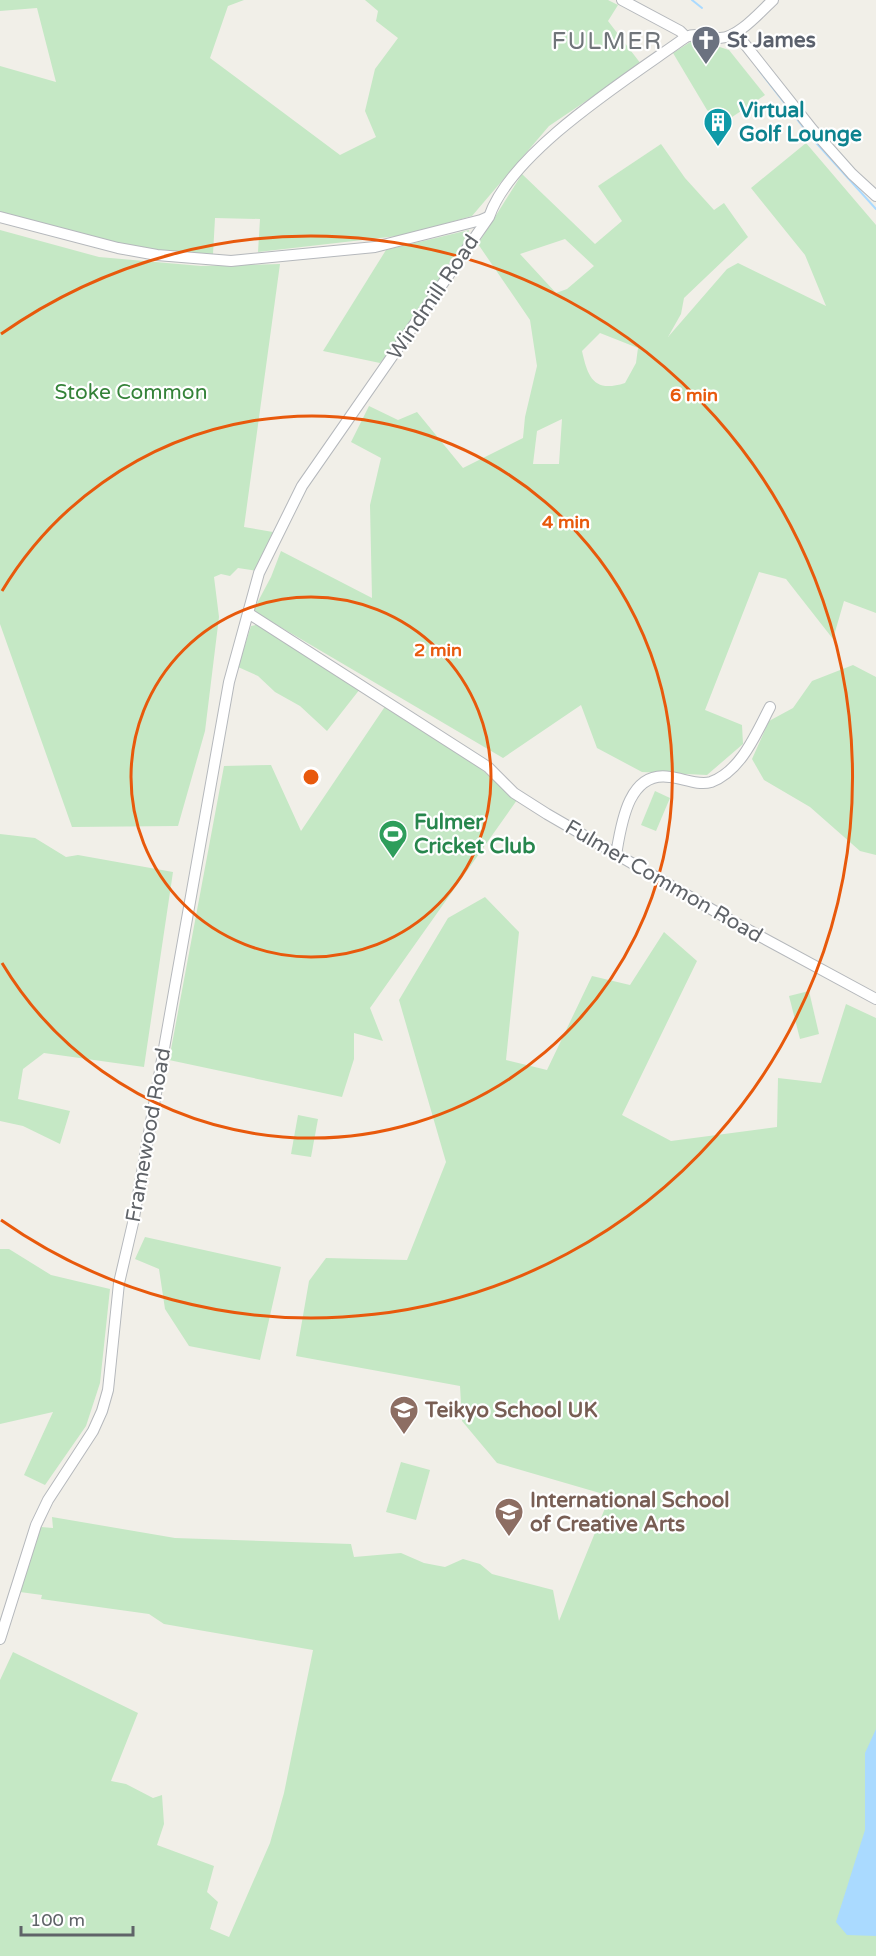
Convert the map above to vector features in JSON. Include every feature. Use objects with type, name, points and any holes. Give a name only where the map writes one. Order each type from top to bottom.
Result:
[{"type":"street","points":[[622,0],[680,31],[686,37],[698,34],[719,38],[731,37],[773,0]]},
{"type":"street","points":[[736,33],[812,129],[852,174],[876,196]]},
{"type":"street","name":"Windmill Road","points":[[249,613],[259,573],[303,486],[489,217],[494,201],[556,132],[686,37]]},
{"type":"street","points":[[0,217],[117,248],[157,255],[231,261],[375,246],[489,217]]},
{"type":"street","name":"Fulmer Common Road","points":[[249,613],[488,767],[514,793],[616,855],[876,999]]},
{"type":"street","name":"Framewood Road","points":[[0,1639],[36,1525],[48,1500],[93,1431],[108,1390],[118,1283],[133,1223],[229,681],[249,613]]},
{"type":"street","points":[[616,855],[622,822],[635,789],[654,777],[669,776],[687,782],[710,782],[738,764],[770,707]]},
{"type":"green space","points":[[0,0],[244,0],[228,6],[210,58],[340,155],[376,137],[365,111],[375,69],[398,38],[376,21],[378,11],[365,0],[608,0],[618,5],[608,21],[641,64],[549,126],[472,216],[406,235],[258,252],[260,219],[215,218],[213,254],[158,251],[118,244],[0,212],[0,66],[56,82],[37,8],[0,11]]},
{"type":"green space","points":[[695,39],[729,50],[765,95],[723,123],[707,110],[673,53]]},
{"type":"green space","points":[[806,143],[876,225],[876,613],[844,601],[833,639],[786,579],[759,572],[705,710],[742,725],[743,744],[707,775],[642,772],[597,748],[581,705],[503,758],[253,611],[271,577],[281,551],[372,598],[370,505],[381,458],[351,442],[369,406],[398,420],[417,412],[463,468],[523,438],[525,417],[537,366],[530,320],[478,244],[522,174],[595,244],[622,221],[598,186],[661,144],[685,178],[714,210],[724,203],[748,237],[684,298],[681,314],[668,337],[727,269],[738,263],[826,306],[805,255],[751,188]],"holes":[[[565,239],[594,266],[567,289],[556,293],[520,254]],[[600,333],[638,348],[636,363],[625,383],[614,386],[606,386],[594,381],[587,369],[582,351]],[[562,419],[559,464],[533,464],[537,431]]]},
{"type":"green space","name":"Stoke Common","points":[[0,230],[99,257],[201,266],[280,264],[244,527],[273,532],[257,571],[238,568],[230,576],[221,574],[214,577],[219,617],[205,731],[178,826],[72,827],[0,624]]},
{"type":"green space","points":[[469,230],[467,238],[427,305],[380,363],[323,351],[386,250]]},
{"type":"green space","points":[[260,624],[360,689],[327,731],[300,706],[275,692],[258,676],[238,667],[251,626]]},
{"type":"green space","points":[[853,665],[876,677],[876,855],[860,851],[810,807],[764,780],[752,759],[769,721],[793,708],[812,681]]},
{"type":"green space","points":[[386,705],[474,763],[517,800],[370,1008],[383,1041],[354,1033],[354,1059],[342,1097],[169,1060],[224,766],[271,765],[301,831]]},
{"type":"green space","points":[[655,791],[670,798],[656,831],[641,825]]},
{"type":"green space","points":[[0,834],[35,838],[66,857],[78,855],[173,872],[144,1067],[44,1053],[23,1069],[18,1099],[70,1111],[60,1144],[23,1126],[0,1121]]},
{"type":"green space","points":[[485,897],[519,932],[506,1060],[547,1070],[592,976],[630,985],[664,932],[697,961],[622,1115],[671,1141],[777,1127],[778,1078],[821,1083],[846,1004],[876,1018],[876,1956],[0,1956],[0,1680],[13,1652],[138,1713],[111,1781],[126,1784],[153,1798],[162,1795],[164,1824],[157,1845],[214,1866],[207,1892],[218,1902],[210,1929],[229,1937],[270,1843],[284,1793],[313,1650],[164,1624],[149,1614],[41,1599],[42,1595],[20,1592],[41,1527],[53,1528],[52,1517],[175,1538],[351,1544],[354,1557],[401,1553],[424,1563],[445,1567],[463,1559],[480,1564],[492,1574],[553,1590],[559,1621],[610,1496],[497,1463],[462,1421],[460,1386],[296,1356],[309,1281],[326,1258],[407,1260],[446,1162],[399,1000],[448,918]]},
{"type":"green space","points":[[809,991],[819,1034],[800,1039],[789,996]]},
{"type":"green space","points":[[298,1115],[318,1119],[311,1157],[291,1154]]},
{"type":"green space","points":[[145,1237],[281,1267],[260,1360],[189,1346],[165,1309],[159,1269],[135,1259]]},
{"type":"green space","points":[[0,1249],[9,1249],[51,1275],[110,1289],[100,1383],[86,1426],[45,1485],[24,1475],[53,1412],[0,1424]]},
{"type":"green space","points":[[401,1462],[430,1470],[416,1520],[386,1512]]},
{"type":"water","points":[[876,1729],[876,1936],[847,1935],[836,1922],[865,1830],[865,1753]]},
{"type":"waterway","points":[[692,0],[702,8]]},
{"type":"waterway","points":[[758,69],[810,136],[876,209]]},
{"type":"place","name":"St James","points":[[706,66]]},
{"type":"place","name":"Virtual Golf Lounge","points":[[718,148]]},
{"type":"place","name":"Fulmer Cricket Club","points":[[393,860]]},
{"type":"place","name":"Teikyo School UK","points":[[404,1436]]},
{"type":"place","name":"International School of Creative Arts","points":[[509,1538]]},
{"type":"district","name":"FULMER","points":[[607,41]]}]
